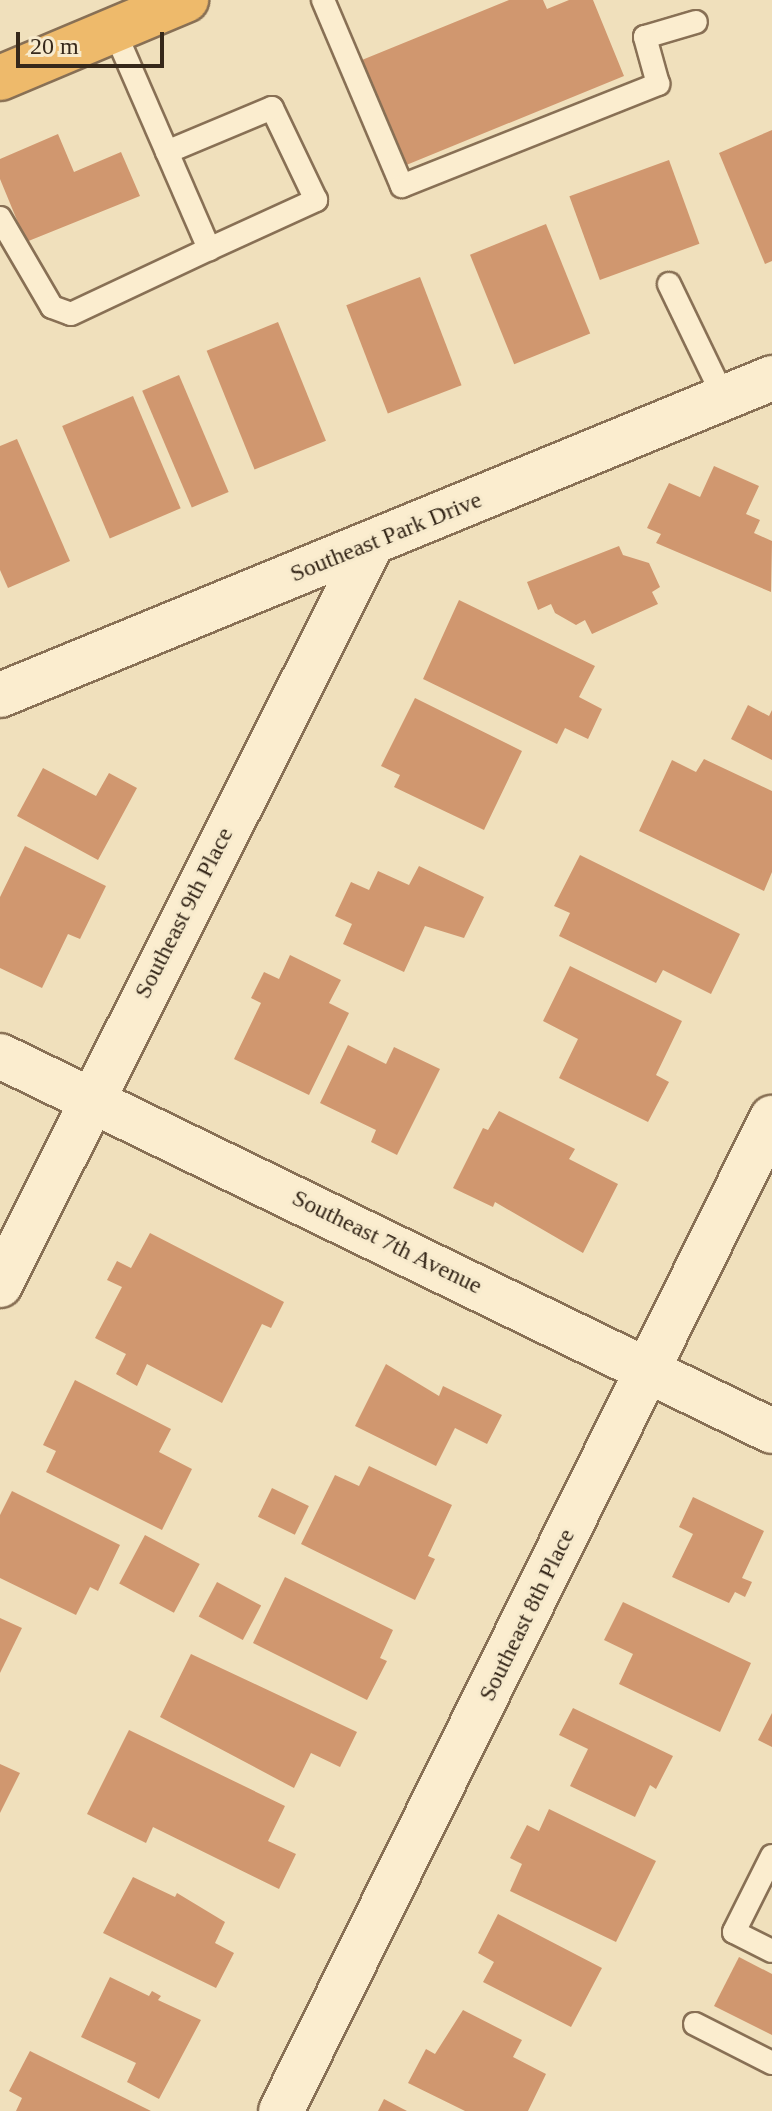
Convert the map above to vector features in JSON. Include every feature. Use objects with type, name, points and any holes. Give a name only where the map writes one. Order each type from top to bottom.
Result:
[{"type":"highway","points":[[0,78],[186,0]]},
{"type":"street","name":"Southeast Park Drive","points":[[0,695],[772,378]]},
{"type":"street","name":"Southeast 9th Place","points":[[0,1285],[90,1098],[372,543]]},
{"type":"street","name":"Southeast 7th Avenue","points":[[0,1056],[772,1431]]},
{"type":"street","name":"Southeast 8th Place","points":[[281,2111],[772,1118]]},
{"type":"lane","points":[[323,0],[402,186],[658,84],[645,37],[696,22]]},
{"type":"lane","points":[[114,30],[209,249]]},
{"type":"lane","points":[[0,218],[52,307],[71,314],[316,200],[272,108],[167,152]]},
{"type":"lane","points":[[669,284],[724,398]]},
{"type":"lane","points":[[772,1856],[734,1932],[772,1951]]},
{"type":"lane","points":[[695,2024],[772,2063]]},
{"type":"building","points":[[509,0],[543,0],[547,9],[569,0],[593,0],[624,76],[399,168],[357,62]]},
{"type":"building","points":[[772,130],[772,261],[765,264],[719,153]]},
{"type":"building","points":[[58,134],[74,172],[121,152],[140,196],[26,242],[0,179],[0,159]]},
{"type":"building","points":[[669,160],[699,244],[600,280],[569,196]]},
{"type":"building","points":[[546,224],[590,333],[514,364],[470,255]]},
{"type":"building","points":[[420,277],[462,385],[388,414],[346,305]]},
{"type":"building","points":[[278,322],[326,441],[255,470],[207,351]]},
{"type":"building","points":[[179,375],[229,492],[192,508],[142,391]]},
{"type":"building","points":[[133,396],[181,508],[110,538],[62,426]]},
{"type":"building","points":[[17,439],[70,561],[8,588],[0,570],[0,446]]},
{"type":"building","points":[[714,466],[759,486],[746,514],[760,520],[754,533],[772,541],[771,592],[656,543],[661,534],[647,528],[669,483],[700,497]]},
{"type":"building","points":[[619,546],[623,555],[649,563],[660,587],[652,592],[658,604],[592,634],[585,620],[576,625],[555,613],[551,604],[538,610],[527,582]]},
{"type":"building","points":[[459,600],[595,666],[579,697],[602,709],[588,739],[565,728],[557,744],[423,679]]},
{"type":"building","points":[[415,698],[522,751],[484,830],[394,787],[400,775],[381,766]]},
{"type":"building","points":[[748,705],[769,716],[772,710],[772,760],[731,739]]},
{"type":"building","points":[[704,759],[772,791],[772,872],[764,891],[639,831],[672,760],[696,772]]},
{"type":"building","points":[[43,768],[96,796],[109,773],[137,788],[98,860],[17,816]]},
{"type":"building","points":[[25,846],[106,886],[80,939],[68,934],[42,988],[0,968],[0,897]]},
{"type":"building","points":[[580,855],[740,934],[711,994],[663,970],[656,983],[559,936],[570,913],[554,906]]},
{"type":"building","points":[[419,866],[484,897],[464,938],[425,926],[404,972],[343,944],[352,924],[335,916],[351,882],[369,890],[378,871],[409,885]]},
{"type":"building","points":[[290,955],[341,980],[329,1003],[349,1013],[309,1095],[234,1059],[261,1003],[251,998],[264,972],[279,979]]},
{"type":"building","points":[[570,966],[682,1021],[656,1075],[669,1082],[648,1122],[559,1078],[578,1039],[543,1021]]},
{"type":"building","points":[[348,1045],[386,1064],[394,1047],[440,1069],[397,1155],[371,1142],[376,1130],[320,1103]]},
{"type":"building","points":[[499,1111],[575,1149],[569,1159],[618,1184],[583,1253],[495,1202],[493,1207],[453,1188],[483,1128],[488,1130]]},
{"type":"building","points":[[150,1233],[284,1302],[271,1328],[262,1324],[222,1403],[147,1364],[137,1386],[116,1374],[126,1354],[95,1338],[122,1287],[107,1280],[117,1261],[131,1268]]},
{"type":"building","points":[[386,1364],[439,1396],[443,1386],[502,1415],[487,1444],[455,1428],[436,1466],[355,1426]]},
{"type":"building","points":[[75,1380],[171,1429],[159,1452],[192,1469],[162,1530],[46,1472],[56,1451],[43,1445]]},
{"type":"building","points":[[369,1466],[452,1505],[428,1556],[435,1559],[415,1600],[301,1544],[335,1475],[359,1486]]},
{"type":"building","points":[[272,1488],[309,1506],[295,1535],[258,1517]]},
{"type":"building","points":[[12,1491],[120,1545],[98,1591],[90,1587],[76,1615],[0,1578],[0,1515]]},
{"type":"building","points":[[693,1497],[764,1531],[742,1578],[752,1582],[745,1597],[735,1592],[729,1603],[672,1577],[693,1534],[679,1527]]},
{"type":"building","points":[[145,1535],[200,1564],[174,1613],[119,1584]]},
{"type":"building","points":[[285,1577],[393,1630],[380,1658],[387,1661],[367,1700],[253,1643]]},
{"type":"building","points":[[217,1582],[261,1605],[243,1640],[199,1616]]},
{"type":"building","points":[[623,1602],[751,1663],[720,1732],[619,1684],[633,1654],[604,1640]]},
{"type":"building","points":[[0,1618],[22,1628],[0,1673]]},
{"type":"building","points":[[191,1654],[357,1732],[340,1767],[311,1753],[294,1788],[160,1717]]},
{"type":"building","points":[[573,1708],[673,1756],[656,1789],[650,1785],[635,1817],[570,1786],[588,1749],[559,1735]]},
{"type":"building","points":[[772,1713],[772,1747],[758,1740]]},
{"type":"building","points":[[129,1730],[285,1806],[268,1841],[296,1854],[279,1889],[153,1827],[146,1843],[87,1814]]},
{"type":"building","points":[[0,1764],[20,1773],[0,1813]]},
{"type":"building","points":[[549,1809],[656,1861],[616,1942],[510,1891],[522,1864],[510,1858],[527,1825],[539,1831]]},
{"type":"building","points":[[133,1877],[175,1897],[177,1893],[225,1922],[215,1943],[234,1953],[216,1988],[103,1933]]},
{"type":"building","points":[[498,1914],[602,1968],[571,2027],[483,1982],[494,1962],[478,1953]]},
{"type":"building","points":[[739,1957],[772,1974],[772,2035],[714,2006]]},
{"type":"building","points":[[110,1977],[149,1996],[152,1991],[161,1996],[158,2000],[201,2020],[159,2099],[127,2082],[136,2063],[81,2037]]},
{"type":"building","points":[[463,2010],[522,2040],[513,2057],[546,2074],[528,2111],[465,2111],[408,2083],[426,2049],[435,2054]]},
{"type":"building","points":[[30,2051],[151,2111],[16,2111],[22,2098],[9,2091]]},
{"type":"building","points":[[384,2099],[407,2111],[378,2111]]}]
